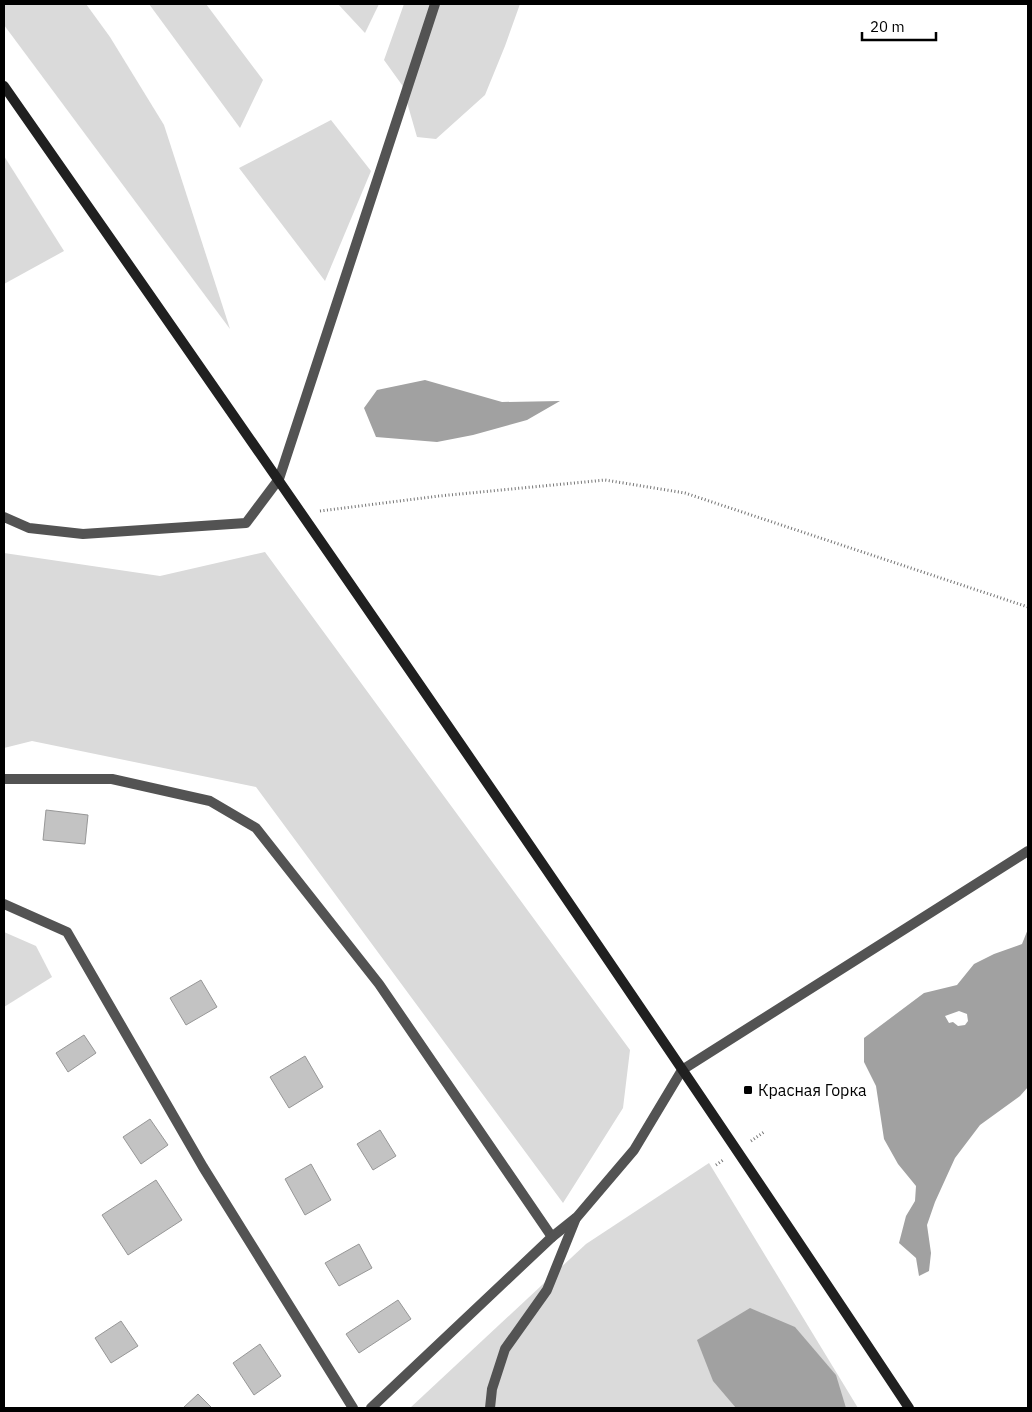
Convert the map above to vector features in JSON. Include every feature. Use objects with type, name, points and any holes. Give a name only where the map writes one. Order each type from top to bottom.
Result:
[{"type":"main road","points":[[4,86],[279,479],[799,1241],[909,1408]]},
{"type":"street","points":[[4,517],[29,528],[83,534],[246,524],[279,479],[435,4]]},
{"type":"street","points":[[4,779],[112,779],[210,801],[256,828],[379,984],[552,1237]]},
{"type":"street","points":[[371,1408],[552,1237],[577,1217],[634,1150],[682,1070],[1028,851]]},
{"type":"street","points":[[4,904],[67,932],[203,1167],[353,1408]]},
{"type":"street","points":[[490,1408],[492,1389],[505,1349],[547,1290],[577,1217]]},
{"type":"path","points":[[302,513],[439,496],[605,480],[685,493],[1028,607]]},
{"type":"shaded area","points":[[4,4],[86,4],[110,37],[164,125],[230,329],[4,25]]},
{"type":"shaded area","points":[[149,4],[206,4],[263,80],[240,128]]},
{"type":"shaded area","points":[[338,4],[379,4],[365,33]]},
{"type":"shaded area","points":[[404,4],[520,4],[485,95],[436,139],[417,137],[402,85],[384,60]]},
{"type":"shaded area","points":[[331,120],[371,171],[325,281],[239,168]]},
{"type":"shaded area","points":[[4,156],[64,251],[4,284]]},
{"type":"shaded area","points":[[425,380],[502,402],[560,401],[527,420],[473,435],[437,442],[376,437],[364,408],[377,390]]},
{"type":"shaded area","points":[[265,552],[630,1050],[623,1108],[563,1203],[256,787],[32,741],[4,748],[4,553],[160,576]]},
{"type":"shaded area","points":[[1028,929],[1028,1087],[1020,1096],[980,1125],[955,1158],[927,1225],[931,1253],[929,1271],[919,1276],[916,1258],[899,1243],[906,1216],[915,1201],[916,1186],[898,1164],[884,1139],[876,1086],[864,1062],[864,1038],[924,993],[957,985],[974,964],[994,954],[1022,944]],"holes":[[[959,1011],[967,1014],[968,1021],[965,1025],[958,1026],[953,1022],[949,1023],[945,1016]]]},
{"type":"shaded area","points":[[4,932],[36,946],[52,977],[4,1007]]},
{"type":"shaded area","points":[[709,1163],[858,1408],[410,1408],[586,1244]]},
{"type":"shaded area","points":[[750,1308],[795,1327],[836,1375],[846,1408],[736,1408],[713,1381],[697,1340]]},
{"type":"building","points":[[46,810],[88,815],[85,844],[43,840]]},
{"type":"building","points":[[201,980],[217,1007],[186,1025],[170,998]]},
{"type":"building","points":[[84,1035],[96,1053],[68,1072],[56,1053]]},
{"type":"building","points":[[305,1056],[323,1087],[289,1108],[270,1077]]},
{"type":"building","points":[[150,1119],[168,1145],[141,1164],[123,1137]]},
{"type":"building","points":[[380,1130],[396,1156],[373,1170],[357,1144]]},
{"type":"building","points":[[311,1164],[331,1200],[305,1215],[285,1179]]},
{"type":"building","points":[[156,1180],[182,1220],[128,1255],[102,1215]]},
{"type":"building","points":[[359,1244],[372,1268],[339,1286],[325,1263]]},
{"type":"building","points":[[398,1300],[411,1319],[359,1353],[346,1334]]},
{"type":"building","points":[[121,1321],[138,1346],[111,1363],[95,1338]]},
{"type":"building","points":[[260,1344],[281,1376],[254,1395],[233,1363]]},
{"type":"building","points":[[198,1394],[212,1408],[183,1408]]},
{"type":"place","name":"Красная Горка","points":[[748,1090]]}]
